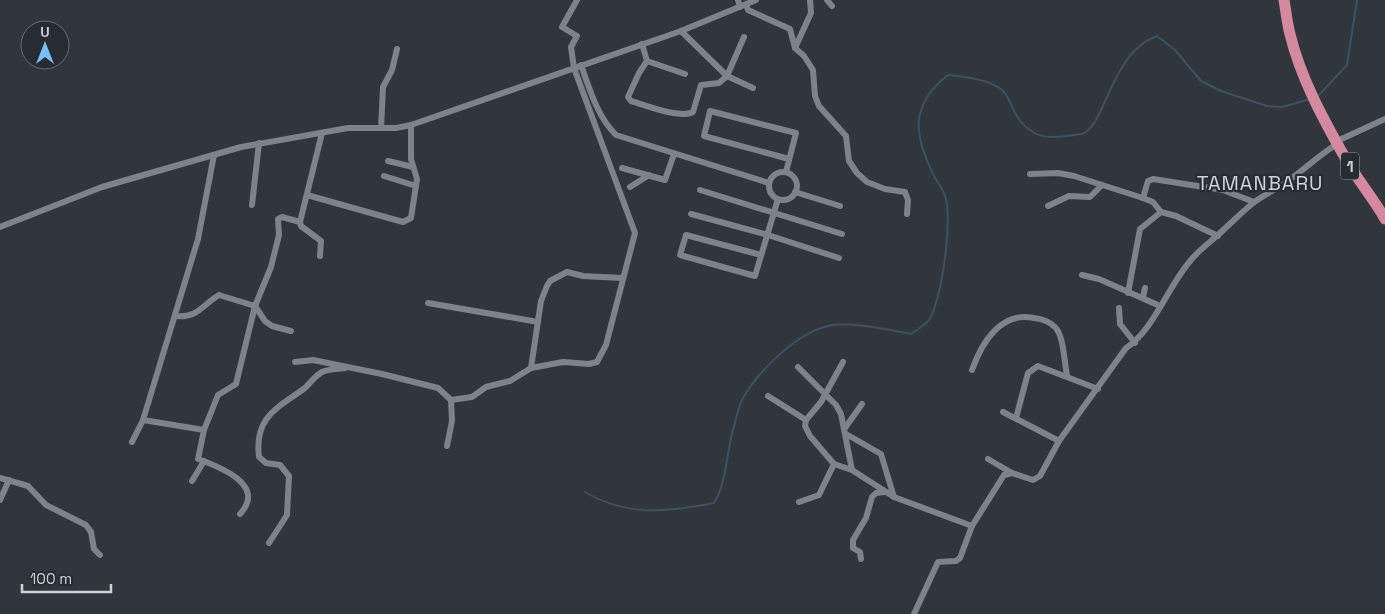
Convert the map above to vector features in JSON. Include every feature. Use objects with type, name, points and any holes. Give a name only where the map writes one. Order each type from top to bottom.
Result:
[{"type":"highway","name":"1","points":[[1284,0],[1290,35],[1310,89],[1336,143],[1385,219]]},
{"type":"street","points":[[450,400],[472,397],[486,387],[510,381],[531,368],[563,362],[589,364],[596,362],[602,355],[609,338],[622,278],[635,234],[574,68],[571,47],[577,36],[562,27],[577,0]]},
{"type":"street","points":[[0,227],[102,187],[259,143],[348,128],[381,128],[411,125],[681,31],[739,3],[756,0]]},
{"type":"street","points":[[795,48],[811,13],[810,0]]},
{"type":"street","points":[[739,3],[748,10],[790,29],[795,48],[804,56],[812,70],[815,96],[819,106],[846,136],[849,161],[867,182],[885,189],[905,192],[908,200],[907,214]]},
{"type":"street","points":[[681,31],[727,76],[753,88]]},
{"type":"street","points":[[647,61],[628,97],[631,101],[678,114],[691,113],[701,86],[719,83],[727,76],[744,37]]},
{"type":"street","points":[[642,44],[647,61]]},
{"type":"street","points":[[381,128],[383,87],[392,70],[397,49]]},
{"type":"street","points":[[647,61],[685,74]]},
{"type":"street","points":[[581,65],[598,110],[607,126],[616,135],[770,182]]},
{"type":"street","points":[[786,172],[796,133],[710,111],[704,136],[789,159]]},
{"type":"street","points":[[988,459],[1012,473],[1028,479],[1037,479],[1060,441],[1126,348],[1135,343],[1147,329],[1167,291],[1204,245],[1218,236],[1254,202],[1287,182],[1336,143],[1385,120]]},
{"type":"street","points":[[307,195],[403,222],[411,218],[417,173],[413,166],[411,125]]},
{"type":"street","points":[[320,256],[320,241],[301,226],[300,222],[322,133]]},
{"type":"street","points":[[252,205],[259,143]]},
{"type":"street","points":[[622,168],[665,180],[674,154]]},
{"type":"street","points":[[132,442],[143,420],[198,239],[214,155]]},
{"type":"street","points":[[388,161],[413,166]]},
{"type":"street","points":[[786,172],[795,180],[795,192],[789,198],[778,199],[770,192],[770,182],[777,174],[786,172]]},
{"type":"street","points":[[1030,174],[1058,174],[1143,198],[1153,202],[1161,212],[1176,216],[1218,236]]},
{"type":"street","points":[[630,187],[649,175]]},
{"type":"street","points":[[384,176],[416,186]]},
{"type":"street","points":[[1143,198],[1148,181],[1153,179],[1222,190],[1254,202]]},
{"type":"street","points":[[1048,206],[1069,196],[1090,198],[1102,185]]},
{"type":"street","points":[[700,190],[842,234]]},
{"type":"street","points":[[795,192],[840,206]]},
{"type":"street","points":[[762,255],[686,235],[680,255],[755,276],[762,255],[778,199]]},
{"type":"street","points":[[1128,293],[1140,229],[1161,212]]},
{"type":"street","points":[[691,214],[768,234],[839,258]]},
{"type":"street","points":[[240,514],[248,506],[248,493],[245,486],[224,468],[198,459],[204,430],[218,395],[236,384],[255,306],[271,266],[279,235],[278,219],[282,217],[300,222]]},
{"type":"street","points":[[531,368],[538,322],[547,286],[560,275],[567,272],[583,276],[622,278]]},
{"type":"street","points":[[1082,275],[1099,279],[1160,306]]},
{"type":"street","points":[[1143,297],[1145,288]]},
{"type":"street","points":[[175,316],[188,317],[202,310],[219,295],[255,306],[265,322],[291,331]]},
{"type":"street","points":[[428,303],[538,322]]},
{"type":"street","points":[[1119,308],[1120,324],[1135,343]]},
{"type":"street","points":[[972,370],[976,360],[1001,324],[1012,317],[1028,316],[1045,320],[1056,327],[1062,338],[1067,375]]},
{"type":"street","points":[[295,362],[313,360],[438,388],[450,400],[452,422],[448,446]]},
{"type":"street","points":[[842,362],[826,395],[812,416],[806,420],[805,426],[810,436],[834,464],[852,470],[894,497],[972,526]]},
{"type":"street","points":[[1016,418],[1020,406],[1021,393],[1030,370],[1038,366],[1067,375],[1098,389]]},
{"type":"street","points":[[798,367],[826,395],[841,414],[846,431],[852,470]]},
{"type":"street","points":[[269,543],[287,514],[289,476],[280,465],[266,462],[259,457],[259,442],[265,420],[277,406],[304,388],[322,372],[349,368]]},
{"type":"street","points":[[768,396],[806,420]]},
{"type":"street","points":[[846,431],[862,404]]},
{"type":"street","points":[[1004,412],[1060,441]]},
{"type":"street","points":[[143,420],[204,430]]},
{"type":"street","points":[[846,431],[881,454],[894,497]]},
{"type":"street","points":[[192,481],[204,461]]},
{"type":"street","points":[[799,502],[819,494],[834,464]]},
{"type":"street","points":[[914,614],[938,562],[956,561],[960,558],[972,526],[1004,475],[1012,473]]},
{"type":"street","points":[[0,478],[28,486],[46,505],[86,525],[91,532],[94,549],[100,555]]},
{"type":"street","points":[[0,500],[9,480]]},
{"type":"street","points":[[861,558],[860,552],[853,548],[853,540],[866,518],[872,497],[885,492]]},
{"type":"waterway","points":[[1317,97],[1347,65],[1357,0]]},
{"type":"waterway","points":[[585,492],[616,506],[632,509],[680,509],[714,503],[726,468],[731,439],[741,402],[750,387],[780,354],[804,336],[828,326],[858,325],[911,334],[929,320],[934,310],[942,278],[948,222],[944,193],[934,176],[922,148],[919,122],[921,110],[927,98],[935,86],[948,75],[976,79],[997,86],[1006,95],[1015,113],[1029,129],[1036,134],[1052,137],[1081,134],[1089,129],[1129,58],[1141,45],[1157,36],[1175,50],[1201,81],[1221,91],[1267,106],[1282,107],[1310,99]]},
{"type":"district","name":"TAMANBARU","points":[[1260,183]]}]
